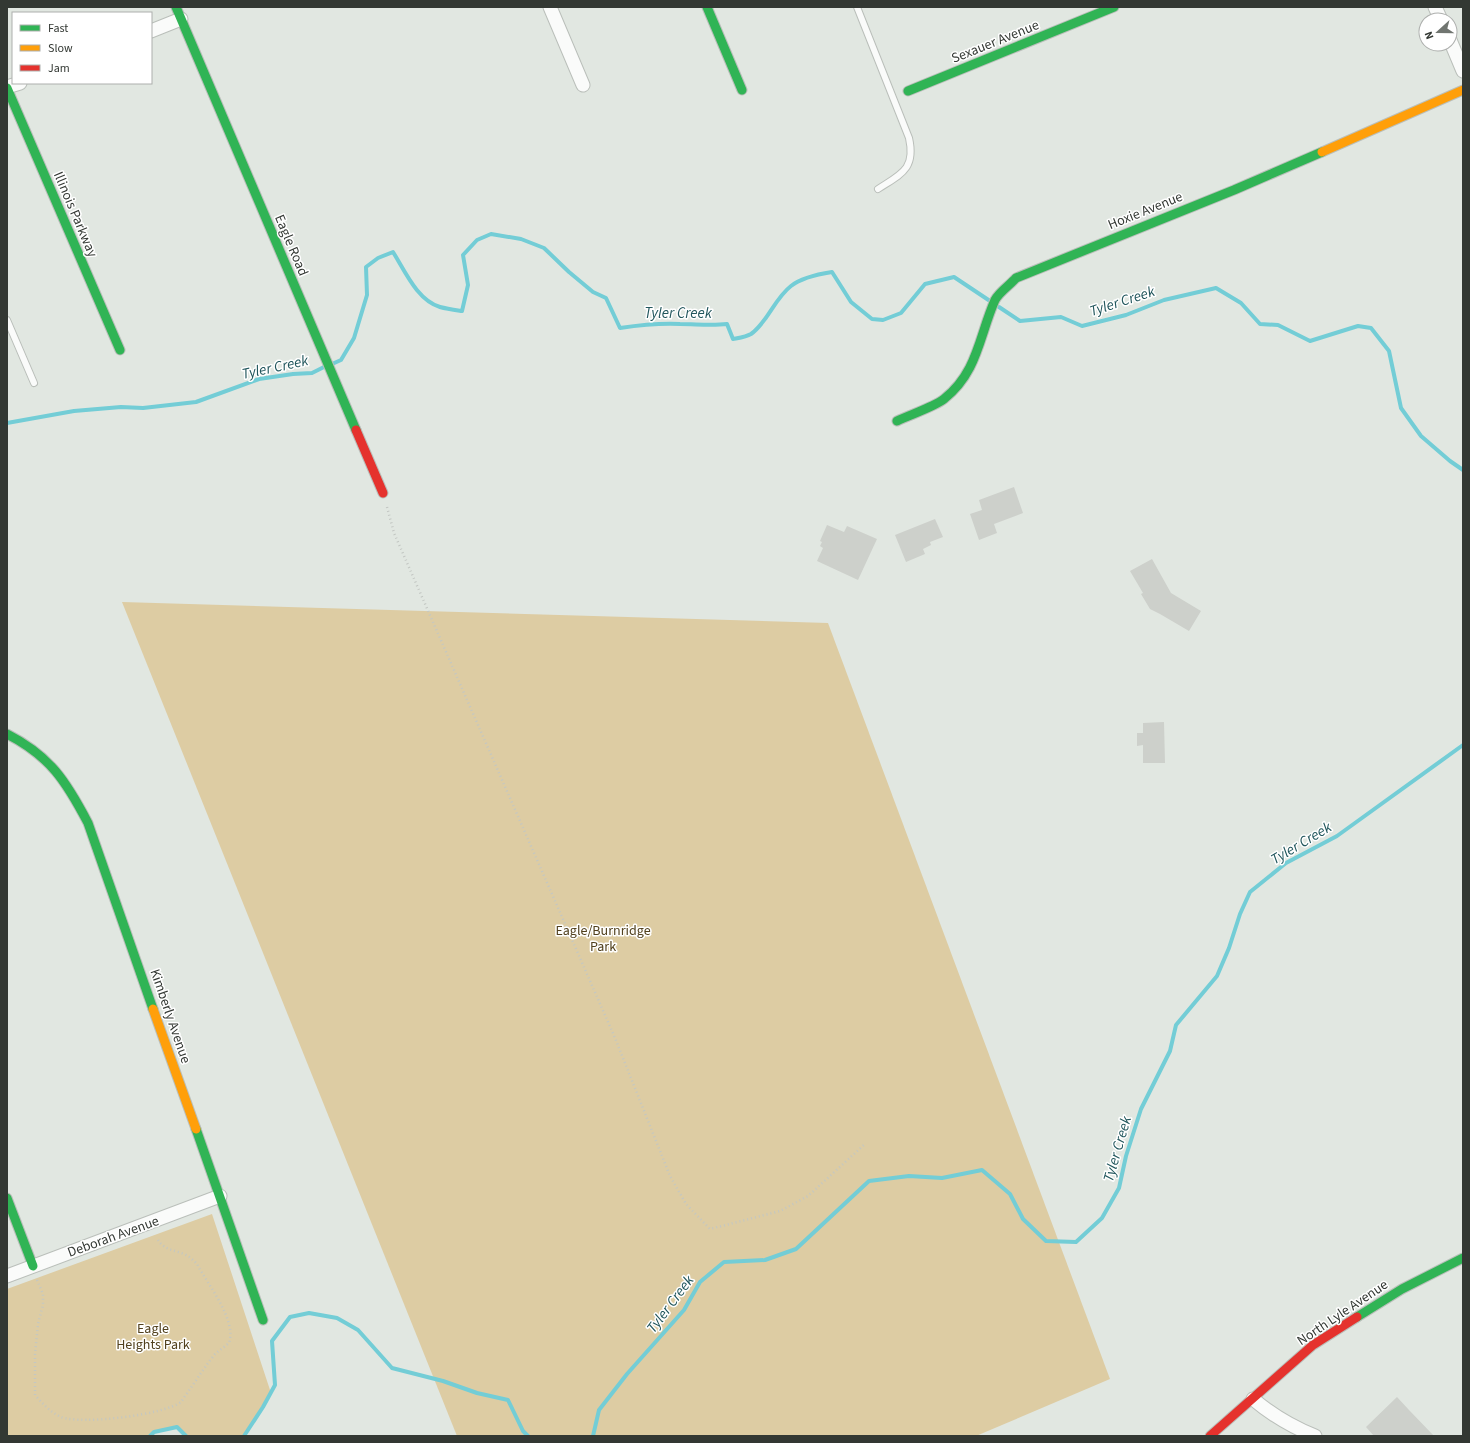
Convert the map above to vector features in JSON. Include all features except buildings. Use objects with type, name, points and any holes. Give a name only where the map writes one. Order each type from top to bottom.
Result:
[{"type":"street","points":[[550,7],[583,85]]},
{"type":"street","points":[[707,7],[742,90]]},
{"type":"street","name":"Sexauer Avenue","points":[[908,91],[1114,7]]},
{"type":"street","points":[[152,30],[178,13]]},
{"type":"street","name":"Eagle Road","points":[[178,13],[383,493]]},
{"type":"street","points":[[1455,52],[1463,71]]},
{"type":"street","points":[[7,88],[17,84]]},
{"type":"street","name":"Illinois Parkway","points":[[7,88],[120,350]]},
{"type":"street","name":"Hoxie Avenue","points":[[897,420],[943,400],[960,384],[978,351],[996,299],[1016,278],[1234,190],[1463,90]]},
{"type":"street","name":"Kimberly Avenue","points":[[7,734],[21,741],[41,755],[59,772],[74,794],[88,823],[263,1320]]},
{"type":"street","name":"Deborah Avenue","points":[[7,1276],[220,1196]]},
{"type":"street","points":[[7,1198],[33,1266]]},
{"type":"street","name":"North Lyle Avenue","points":[[1210,1436],[1253,1400],[1313,1345],[1402,1289],[1463,1258]]},
{"type":"street","points":[[1253,1400],[1288,1424],[1315,1436]]},
{"type":"lane","points":[[857,7],[910,138],[911,156],[906,168],[898,176],[878,189]]},
{"type":"lane","points":[[7,320],[34,383]]},
{"type":"path","points":[[383,493],[394,533],[615,1038],[670,1176],[686,1204],[710,1229],[780,1211],[808,1196],[865,1144]]},
{"type":"path","points":[[39,1284],[43,1304],[38,1324],[35,1354],[35,1395],[47,1408],[62,1417],[74,1420],[132,1416],[170,1408],[181,1402],[215,1354],[229,1343],[230,1329],[224,1311],[197,1264],[184,1254],[161,1246],[158,1240]]},
{"type":"green space","name":"Eagle/Burnridge Park","points":[[122,602],[828,623],[1110,1379],[976,1436],[457,1436]]},
{"type":"green space","name":"Eagle Heights Park","points":[[212,1214],[271,1393],[244,1436],[186,1436],[176,1427],[154,1432],[150,1436],[7,1436],[7,1289]]},
{"type":"waterway","name":"Tyler Creek","points":[[332,364],[341,360],[354,338],[367,295],[366,267],[378,258],[393,252],[412,284],[425,298],[440,307],[462,311],[468,285],[463,255],[477,240],[491,234],[521,239],[544,248],[593,292],[606,298],[620,328],[657,324],[727,324],[733,339],[744,337],[757,329],[780,297],[795,283],[816,275],[832,272],[851,302],[872,319],[883,320],[901,313],[925,284],[954,277],[990,301]]},
{"type":"waterway","name":"Tyler Creek","points":[[999,307],[1020,321],[1061,317],[1082,326],[1126,315],[1164,300],[1216,288],[1241,303],[1260,324],[1278,325],[1310,341],[1358,326],[1371,328],[1389,351],[1401,408],[1421,436],[1463,470]]},
{"type":"waterway","name":"Tyler Creek","points":[[7,423],[74,411],[121,407],[143,408],[196,402],[259,379],[312,373],[324,367]]},
{"type":"waterway","name":"Tyler Creek","points":[[593,1436],[599,1410],[627,1374],[684,1310],[700,1282],[724,1262],[765,1260],[796,1249],[869,1181],[909,1176],[942,1178],[982,1170],[1010,1194],[1023,1219],[1046,1241],[1076,1242],[1102,1218],[1119,1188],[1126,1156],[1141,1109],[1170,1051],[1176,1025],[1217,976],[1229,948],[1240,914],[1250,892],[1286,863],[1337,836],[1463,745]]},
{"type":"waterway","name":"Tyler Creek","points":[[244,1436],[275,1385],[272,1341],[290,1317],[309,1313],[337,1318],[358,1330],[392,1368],[443,1381],[477,1393],[508,1400],[523,1431],[528,1436]]},
{"type":"waterway","name":"Tyler Creek","points":[[150,1436],[154,1432],[177,1427],[186,1436]]},
{"type":"traffic: fast","points":[[176,7],[356,430]]},
{"type":"traffic: fast","points":[[707,7],[742,90]]},
{"type":"traffic: fast","points":[[908,91],[1114,7]]},
{"type":"traffic: fast","points":[[7,88],[120,350]]},
{"type":"traffic: fast","points":[[897,421],[940,402],[955,388],[971,365],[995,300],[999,294],[1016,278],[1234,190],[1322,152]]},
{"type":"traffic: fast","points":[[7,734],[22,742],[46,761],[64,782],[88,823],[153,1009]]},
{"type":"traffic: fast","points":[[196,1129],[263,1320]]},
{"type":"traffic: fast","points":[[7,1198],[33,1266]]},
{"type":"traffic: fast","points":[[1357,1317],[1402,1289],[1463,1258]]},
{"type":"traffic: slow","points":[[1322,152],[1463,90]]},
{"type":"traffic: slow","points":[[153,1009],[196,1129]]},
{"type":"traffic: jam","points":[[356,430],[383,493]]},
{"type":"traffic: jam","points":[[1210,1436],[1313,1345],[1357,1317]]}]
